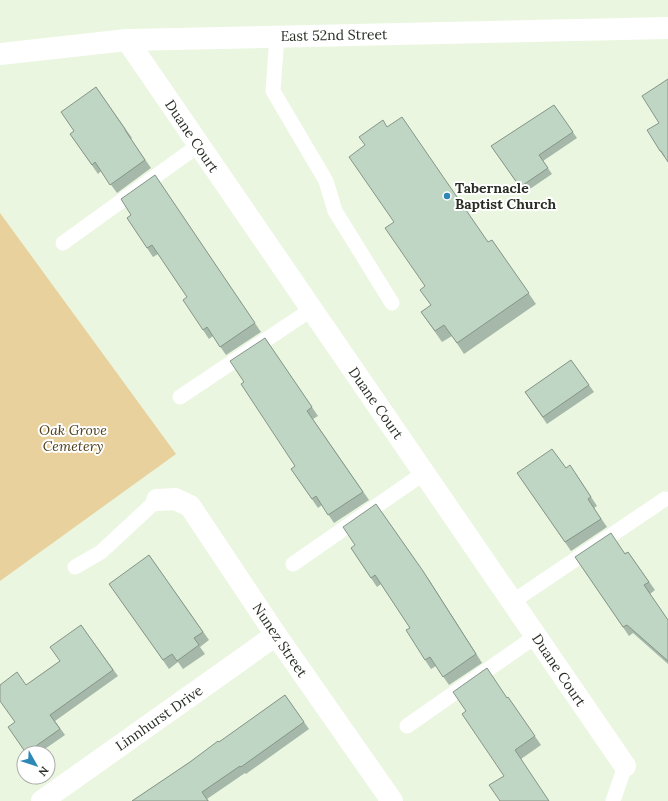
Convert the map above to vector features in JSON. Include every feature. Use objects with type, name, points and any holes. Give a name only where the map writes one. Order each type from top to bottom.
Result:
[{"type":"street","name":"East 52nd Street","points":[[0,54],[126,40],[668,28]]},
{"type":"street","name":"Duane Court","points":[[126,40],[625,766]]},
{"type":"street","name":"Nunez Street","points":[[157,500],[175,499],[190,506],[276,635],[392,801]]},
{"type":"street","name":"Linnhurst Drive","points":[[42,801],[276,635]]},
{"type":"lane","points":[[277,36],[273,91],[326,181],[335,211],[392,303]]},
{"type":"lane","points":[[63,242],[199,145]]},
{"type":"lane","points":[[180,397],[312,309]]},
{"type":"lane","points":[[293,564],[424,473]]},
{"type":"lane","points":[[512,602],[665,499]]},
{"type":"lane","points":[[75,567],[101,552],[157,500]]},
{"type":"lane","points":[[407,726],[536,636]]},
{"type":"lane","points":[[613,801],[625,766]]},
{"type":"green space","name":"Oak Grove Cemetery","points":[[0,213],[176,454],[0,581]]},
{"type":"building","points":[[668,79],[668,162],[647,130],[659,123],[642,96]]},
{"type":"building","points":[[96,87],[145,160],[110,185],[95,162],[92,165],[70,134],[74,131],[61,112]]},
{"type":"building","points":[[554,105],[573,132],[539,155],[548,168],[520,187],[491,146]]},
{"type":"building","points":[[402,117],[488,242],[492,240],[529,293],[457,343],[444,325],[435,331],[421,312],[431,305],[420,290],[425,286],[385,228],[394,222],[349,157],[365,145],[359,137],[383,120],[387,127]]},
{"type":"building","points":[[155,175],[255,323],[220,347],[207,327],[203,330],[183,300],[187,297],[152,245],[147,248],[127,218],[131,215],[121,199]]},
{"type":"building","points":[[265,338],[312,407],[307,411],[363,492],[328,515],[316,496],[312,499],[291,469],[295,466],[241,384],[244,382],[230,361]]},
{"type":"building","points":[[571,360],[589,385],[543,417],[525,392]]},
{"type":"building","points":[[552,449],[566,468],[570,465],[591,497],[588,499],[601,519],[565,542],[517,473]]},
{"type":"building","points":[[376,504],[423,571],[476,654],[443,677],[430,657],[425,660],[406,630],[410,628],[375,575],[371,578],[351,548],[355,545],[343,527]]},
{"type":"building","points":[[611,533],[625,554],[628,552],[649,582],[644,585],[668,620],[668,661],[627,625],[623,627],[575,557]]},
{"type":"building","points":[[149,555],[203,632],[194,638],[199,645],[177,661],[172,654],[163,660],[109,584]]},
{"type":"building","points":[[81,625],[113,670],[50,715],[60,729],[37,745],[20,745],[8,727],[15,722],[0,701],[0,685],[17,672],[26,685],[60,661],[50,647]]},
{"type":"building","points":[[487,668],[535,736],[515,750],[549,801],[500,801],[489,785],[504,776],[462,714],[466,711],[453,692]]},
{"type":"building","points":[[285,695],[304,722],[241,767],[240,766],[202,792],[208,801],[132,801],[190,762],[218,741],[219,742]]},
{"type":"place","name":"Tabernacle Baptist Church","points":[[447,196]]}]
